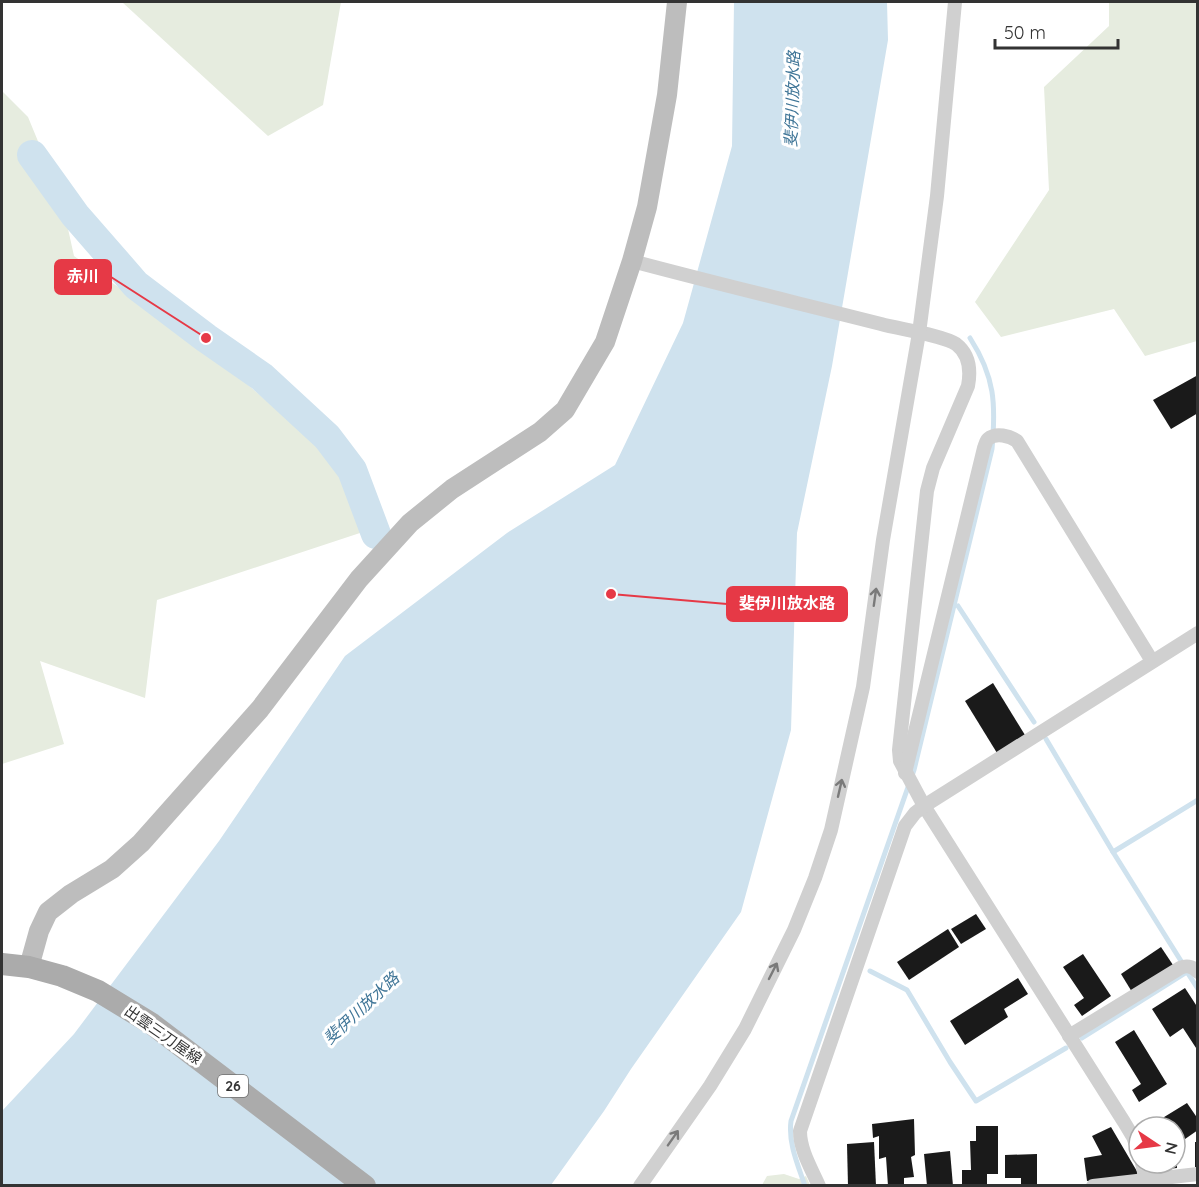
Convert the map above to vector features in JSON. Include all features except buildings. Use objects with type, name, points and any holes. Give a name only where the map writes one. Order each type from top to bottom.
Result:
[{"type":"main road","name":"出雲三刀屋線","points":[[2,964],[62,976],[98,991],[152,1024],[366,1185]]},
{"type":"street","points":[[29,968],[39,931],[48,912],[71,894],[112,869],[141,843],[260,709],[359,579],[411,523],[452,489],[540,432],[565,410],[605,342],[632,261],[646,207],[667,95],[677,2]]},
{"type":"street","points":[[640,1185],[710,1086],[744,1029],[794,930],[831,830],[863,687],[883,540],[918,333],[937,196],[955,2]]},
{"type":"street","points":[[632,261],[947,339],[957,345],[964,354],[969,364],[968,386],[933,468],[927,491],[899,750],[900,761],[924,806],[1127,1126]]},
{"type":"street","points":[[908,778],[987,440],[994,437],[1010,437],[1017,441],[1152,661]]},
{"type":"street","points":[[819,1185],[803,1151],[800,1131],[905,826],[924,806],[1197,633]]},
{"type":"street","points":[[1069,1036],[1180,968],[1189,966],[1197,972]]},
{"type":"street","points":[[1093,1185],[1147,1183],[1197,1174]]},
{"type":"shaded area","points":[[122,2],[341,2],[323,105],[268,136]]},
{"type":"shaded area","points":[[1109,2],[1197,2],[1197,341],[1145,356],[1114,309],[1001,337],[975,302],[1049,190],[1044,87],[1109,26]]},
{"type":"shaded area","points":[[2,91],[28,117],[61,197],[74,256],[205,348],[325,451],[369,530],[157,600],[145,698],[40,661],[64,744],[2,764]]},
{"type":"shaded area","points":[[784,1174],[799,1179],[806,1176],[810,1185],[762,1185],[767,1176]]},
{"type":"water","name":"斐伊川放水路","points":[[734,2],[887,2],[888,40],[832,366],[797,533],[791,730],[741,912],[551,1185],[2,1185],[2,1111],[74,1034],[219,841],[345,656],[507,533],[615,465],[683,323],[732,146]]},
{"type":"waterway","points":[[32,155],[75,215],[136,285],[262,377],[327,437],[352,470],[376,534]]},
{"type":"waterway","points":[[805,1186],[792,1146],[791,1121],[914,770],[992,449],[994,418],[992,391],[985,365],[970,338]]},
{"type":"waterway","points":[[958,606],[1034,722]]},
{"type":"waterway","points":[[1046,739],[1181,961]]},
{"type":"waterway","points":[[1113,852],[1198,800]]},
{"type":"waterway","points":[[870,971],[907,990],[976,1101],[1066,1048]]},
{"type":"waterway","points":[[1082,1038],[1187,972],[1198,989]]},
{"type":"place","name":"赤川","points":[[206,338]]},
{"type":"place","name":"斐伊川放水路","points":[[611,594]]}]
